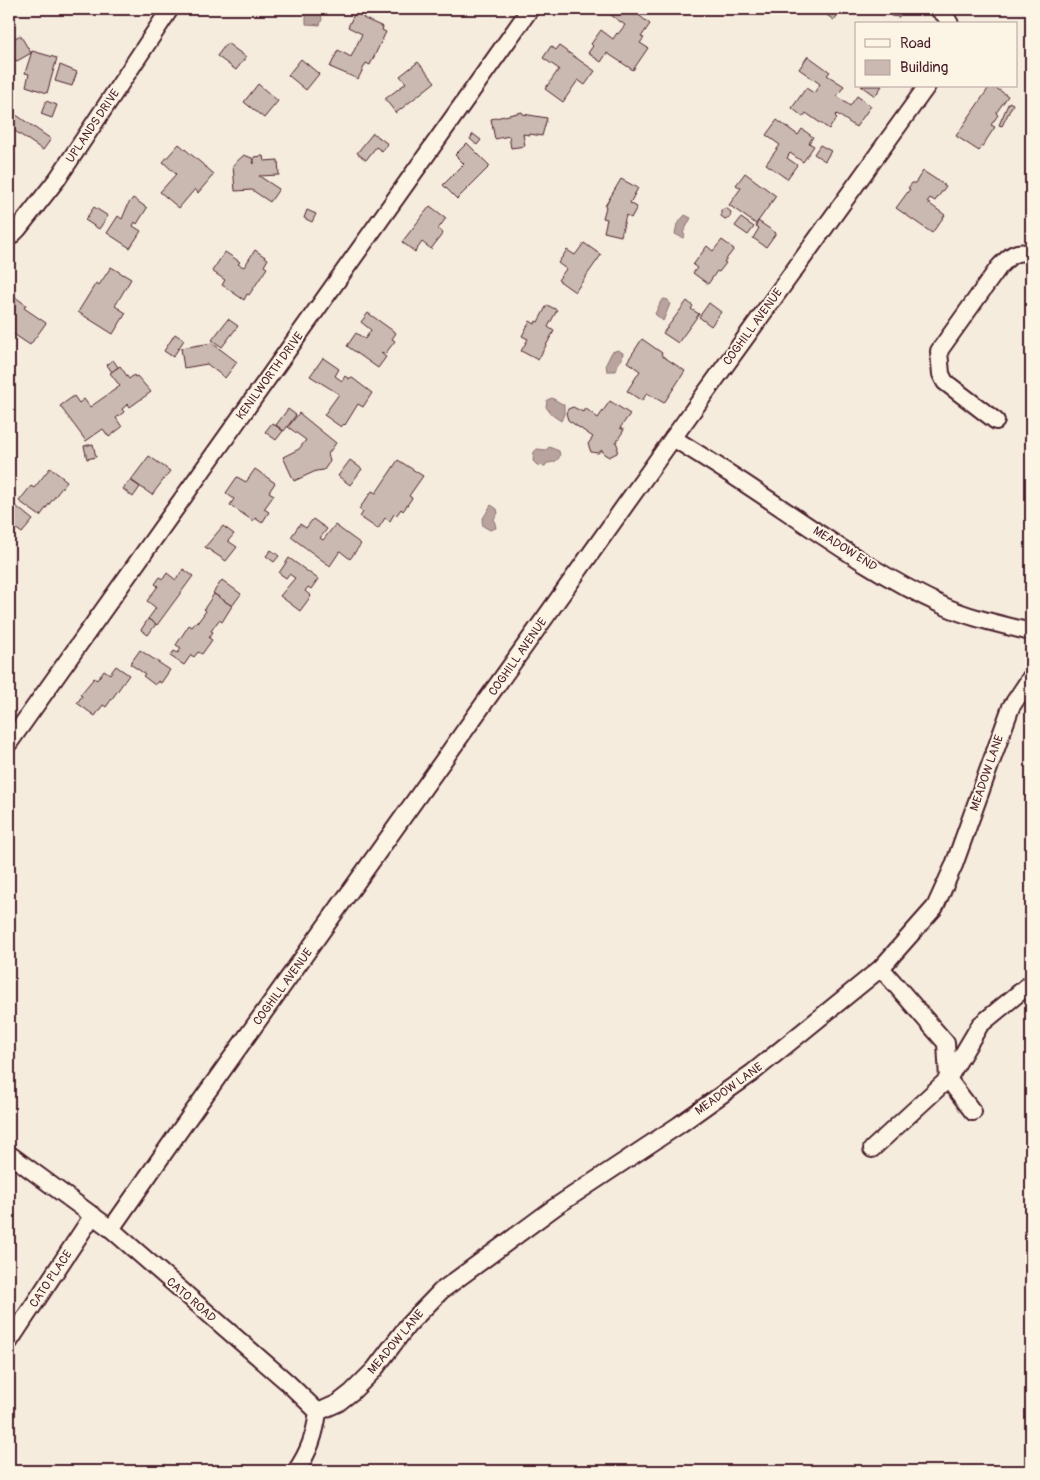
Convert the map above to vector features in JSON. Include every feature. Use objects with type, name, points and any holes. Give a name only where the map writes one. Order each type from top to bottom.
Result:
[{"type":"street","name":"UPLANDS DRIVE","points":[[9,238],[58,178],[170,9]]},
{"type":"street","name":"KENILWORTH DRIVE","points":[[9,743],[530,9]]},
{"type":"street","points":[[938,9],[946,15],[949,22]]},
{"type":"street","name":"COGHILL AVENUE","points":[[111,1229],[183,1125],[673,438],[926,88]]},
{"type":"street","points":[[996,421],[945,382],[941,374],[939,351],[999,267],[1010,255],[1023,251],[1031,254]]},
{"type":"street","name":"MEADOW END","points":[[673,438],[757,491],[848,553],[914,591],[946,607],[997,624],[1031,632]]},
{"type":"street","name":"MEADOW LANE","points":[[318,1412],[338,1403],[352,1392],[374,1370],[408,1325],[441,1291],[555,1207],[679,1125],[752,1073],[881,968],[935,907],[954,865],[1011,707],[1031,677]]},
{"type":"street","points":[[881,968],[946,1043],[948,1079],[973,1112]]},
{"type":"street","points":[[872,1150],[948,1079],[980,1025],[1031,984]]},
{"type":"street","name":"CATO ROAD","points":[[9,1154],[111,1229],[287,1382],[318,1412]]},
{"type":"street","name":"CATO PLACE","points":[[9,1342],[93,1215]]},
{"type":"street","points":[[296,1471],[307,1455],[316,1428],[318,1412]]},
{"type":"shaded area","points":[[306,9],[320,9],[322,19],[320,25],[306,24]]},
{"type":"shaded area","points":[[685,215],[691,218],[683,233],[685,235],[683,238],[675,234],[677,224]]},
{"type":"shaded area","points":[[664,299],[668,300],[670,304],[663,321],[655,314],[661,301]]},
{"type":"shaded area","points":[[618,350],[623,353],[616,371],[607,371],[606,364],[612,352]]},
{"type":"shaded area","points":[[552,398],[564,405],[564,414],[561,421],[552,415],[546,407],[547,400]]},
{"type":"shaded area","points":[[549,447],[559,451],[559,458],[547,463],[545,466],[537,465],[533,461],[534,452],[537,449],[546,450]]},
{"type":"shaded area","points":[[491,505],[497,509],[498,513],[494,519],[496,528],[490,530],[483,526],[482,520]]},
{"type":"building","points":[[611,9],[631,9],[650,24],[641,37],[644,38],[640,43],[648,48],[633,70],[607,53],[601,62],[588,53],[593,46],[591,44],[601,30],[613,39],[625,25],[608,13]]},
{"type":"building","points":[[818,9],[842,9],[834,20]]},
{"type":"building","points":[[892,9],[900,9],[899,17],[891,16]]},
{"type":"building","points":[[356,10],[365,15],[363,18],[383,27],[382,30],[386,32],[370,65],[366,63],[358,79],[330,67],[338,50],[351,57],[362,34],[348,27]]},
{"type":"building","points":[[20,35],[31,53],[12,62],[9,57],[9,42]]},
{"type":"building","points":[[227,43],[246,57],[236,70],[217,56]]},
{"type":"building","points":[[551,46],[556,50],[559,46],[595,71],[585,85],[578,80],[563,102],[545,89],[559,69],[543,58]]},
{"type":"building","points":[[32,51],[57,58],[47,93],[26,86],[29,74],[25,73]]},
{"type":"building","points":[[808,56],[830,72],[827,75],[844,86],[837,96],[850,106],[857,96],[871,106],[856,127],[837,114],[835,116],[837,118],[829,129],[806,113],[803,117],[792,108],[806,88],[814,93],[820,84],[799,69]]},
{"type":"building","points":[[301,59],[319,74],[306,90],[288,75]]},
{"type":"building","points":[[418,62],[435,82],[396,113],[385,99],[406,83],[400,76]]},
{"type":"building","points":[[60,65],[77,72],[72,86],[55,81]]},
{"type":"building","points":[[258,84],[278,101],[264,118],[244,102]]},
{"type":"building","points":[[864,88],[881,88],[875,96]]},
{"type":"building","points":[[989,88],[996,88],[1008,96],[996,113],[998,115],[991,125],[995,127],[979,151],[956,136]]},
{"type":"building","points":[[46,101],[57,105],[52,118],[41,114]]},
{"type":"building","points":[[1009,102],[1013,104],[1002,126],[999,125]]},
{"type":"building","points":[[9,110],[51,139],[43,150],[9,127]]},
{"type":"building","points":[[522,112],[523,114],[547,118],[542,136],[523,134],[525,146],[511,148],[509,136],[495,139],[491,119]]},
{"type":"building","points":[[777,120],[798,135],[802,129],[813,137],[809,143],[814,146],[803,162],[790,153],[787,158],[797,165],[787,179],[766,164],[780,145],[766,135]]},
{"type":"building","points":[[373,133],[388,144],[382,151],[376,147],[366,160],[357,153]]},
{"type":"building","points":[[473,134],[481,140],[477,145],[470,139]]},
{"type":"building","points":[[467,143],[490,166],[457,199],[443,185],[464,164],[455,155]]},
{"type":"building","points":[[179,144],[214,174],[198,193],[195,189],[179,208],[160,192],[176,174],[163,162]]},
{"type":"building","points":[[820,145],[831,151],[825,161],[814,154]]},
{"type":"building","points":[[244,155],[252,158],[254,164],[254,157],[263,156],[264,161],[278,160],[279,175],[259,176],[279,189],[270,202],[252,190],[235,191],[233,165]]},
{"type":"building","points":[[923,171],[946,186],[935,201],[930,198],[927,202],[945,215],[932,233],[896,208],[910,189],[908,188],[912,183],[915,183]]},
{"type":"building","points":[[745,173],[776,196],[756,224],[729,205],[741,188],[736,185]]},
{"type":"building","points":[[621,179],[638,188],[630,203],[637,207],[631,218],[626,215],[621,236],[604,232],[607,219],[603,218],[605,206]]},
{"type":"building","points":[[133,198],[147,208],[137,224],[135,222],[133,226],[141,231],[130,248],[107,233],[118,216],[122,219],[126,207]]},
{"type":"building","points":[[430,206],[446,218],[438,229],[443,233],[431,249],[422,242],[415,252],[402,242]]},
{"type":"building","points":[[94,207],[108,216],[99,229],[85,220]]},
{"type":"building","points":[[726,208],[731,212],[730,217],[725,219],[721,216],[721,210]]},
{"type":"building","points":[[307,210],[316,214],[312,222],[304,218]]},
{"type":"building","points":[[741,218],[754,227],[748,235],[735,226]]},
{"type":"building","points":[[758,221],[776,233],[766,247],[753,238],[759,228],[756,226]]},
{"type":"building","points":[[722,240],[734,249],[724,262],[726,263],[719,272],[717,271],[708,284],[693,273],[697,268],[693,265],[707,246],[713,251]]},
{"type":"building","points":[[584,243],[601,255],[575,292],[558,280],[566,269],[558,263],[567,250],[575,255]]},
{"type":"building","points":[[255,250],[268,259],[264,266],[267,268],[244,300],[222,285],[225,280],[212,271],[225,252],[244,267]]},
{"type":"building","points":[[111,267],[131,279],[115,306],[126,313],[113,334],[78,312],[96,283],[99,285]]},
{"type":"building","points":[[15,297],[26,305],[24,308],[46,323],[30,345],[9,331],[9,301]]},
{"type":"building","points":[[687,301],[693,306],[691,309],[699,314],[678,343],[663,333]]},
{"type":"building","points":[[709,303],[721,312],[711,326],[699,317]]},
{"type":"building","points":[[547,305],[557,310],[548,327],[554,331],[538,360],[521,351],[528,339],[522,336],[530,321],[535,324],[536,321],[538,322]]},
{"type":"building","points":[[368,313],[396,333],[392,339],[395,341],[385,354],[381,353],[386,357],[378,368],[347,346],[356,333],[365,339],[371,330],[361,322]]},
{"type":"building","points":[[228,319],[238,326],[222,347],[212,340]]},
{"type":"building","points":[[175,334],[184,340],[173,357],[164,351]]},
{"type":"building","points":[[642,339],[685,371],[664,403],[647,393],[642,401],[627,391],[640,371],[627,362]]},
{"type":"building","points":[[212,343],[237,362],[225,378],[207,364],[184,368],[181,348]]},
{"type":"building","points":[[323,358],[339,369],[335,376],[342,381],[345,376],[349,379],[351,377],[372,393],[363,407],[358,404],[345,425],[341,427],[324,415],[339,394],[310,376]]},
{"type":"building","points":[[113,360],[118,367],[112,372],[107,365]]},
{"type":"building","points":[[120,366],[129,379],[134,375],[135,377],[137,376],[151,392],[130,407],[128,404],[122,409],[124,412],[116,418],[122,427],[109,437],[103,429],[86,441],[60,406],[74,396],[79,403],[84,399],[90,407],[120,386],[110,373]]},
{"type":"building","points":[[610,401],[630,414],[620,428],[624,430],[616,442],[618,447],[617,453],[609,457],[602,450],[598,453],[591,452],[588,444],[593,437],[568,420],[566,413],[568,409],[573,407],[583,412],[585,408],[598,418]]},
{"type":"building","points":[[288,409],[296,415],[284,431],[276,425]]},
{"type":"building","points":[[299,413],[336,443],[328,454],[330,461],[324,470],[316,471],[294,481],[283,457],[299,449],[306,440],[288,427]]},
{"type":"building","points":[[272,423],[283,431],[276,440],[265,432]]},
{"type":"building","points":[[93,444],[96,457],[87,459],[84,446]]},
{"type":"building","points":[[149,456],[170,471],[152,495],[131,480]]},
{"type":"building","points":[[350,460],[362,469],[350,485],[338,476]]},
{"type":"building","points":[[398,460],[423,476],[409,496],[412,498],[403,511],[401,509],[396,516],[394,514],[390,521],[385,518],[378,529],[360,517],[363,512],[359,509],[372,491],[376,493]]},
{"type":"building","points":[[50,468],[67,481],[40,516],[19,501],[31,486],[34,488]]},
{"type":"building","points":[[255,469],[275,483],[269,492],[274,495],[264,509],[269,512],[262,523],[255,518],[253,521],[230,505],[234,499],[226,493],[237,477],[246,482]]},
{"type":"building","points":[[130,480],[140,487],[133,497],[123,489]]},
{"type":"building","points":[[11,502],[33,520],[22,533],[11,525],[14,521],[9,518],[9,505]]},
{"type":"building","points":[[313,519],[327,529],[320,538],[323,540],[335,525],[361,544],[350,559],[340,551],[330,566],[291,537],[300,524],[306,528]]},
{"type":"building","points":[[223,526],[234,534],[228,541],[237,547],[226,561],[205,547]]},
{"type":"building","points":[[271,550],[279,556],[274,562],[266,556]]},
{"type":"building","points":[[289,558],[318,579],[311,589],[308,587],[305,591],[311,596],[300,611],[280,596],[295,578],[289,574],[286,578],[279,573]]},
{"type":"building","points":[[183,569],[193,576],[157,625],[148,619],[156,608],[147,601],[158,586],[155,584],[160,577],[163,579],[167,573],[176,580]]},
{"type":"building","points":[[222,580],[241,594],[232,606],[213,593]]},
{"type":"building","points":[[214,594],[232,606],[222,622],[219,620],[211,631],[213,632],[209,638],[212,640],[202,654],[198,652],[194,657],[191,655],[184,665],[170,656],[174,651],[178,653],[181,648],[176,645],[189,625],[192,627],[198,622]]},
{"type":"building","points":[[148,619],[156,624],[148,635],[141,630]]},
{"type":"building","points":[[140,650],[170,670],[161,683],[158,681],[155,685],[143,676],[145,674],[130,664]]},
{"type":"building","points":[[116,666],[129,675],[106,707],[103,705],[95,716],[77,703],[82,696],[80,695],[94,678],[97,680],[104,670],[110,674]]}]
